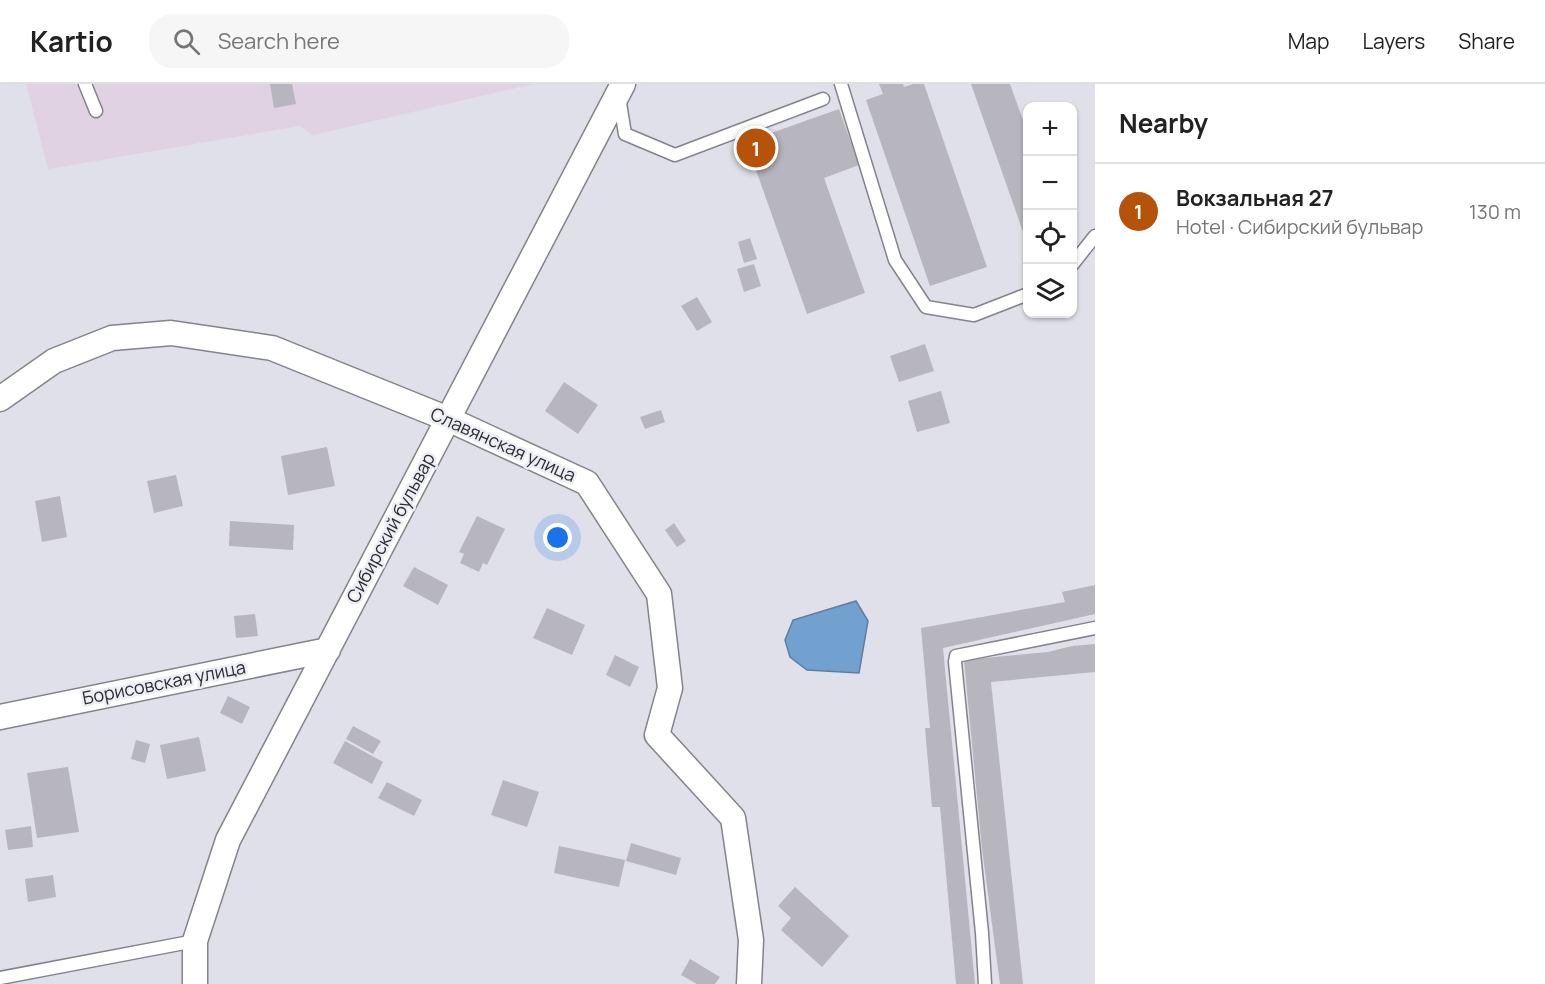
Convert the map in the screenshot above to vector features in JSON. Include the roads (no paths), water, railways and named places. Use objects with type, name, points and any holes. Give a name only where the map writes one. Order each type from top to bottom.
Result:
[{"type":"street","name":"Сибирский бульвар","points":[[195,984],[195,941],[228,840],[620,88]]},
{"type":"street","name":"Славянская улица","points":[[0,399],[54,361],[112,338],[171,333],[272,348],[448,419],[587,483],[659,594],[670,688],[657,735],[733,818],[751,940],[749,984]]},
{"type":"street","name":"Борисовская улица","points":[[0,717],[328,650]]},
{"type":"lane","points":[[86,84],[96,111]]},
{"type":"lane","points":[[841,84],[895,260],[926,307],[975,315],[1023,296]]},
{"type":"lane","points":[[620,88],[625,134],[675,155],[823,99]]},
{"type":"lane","points":[[1073,264],[1095,236]]},
{"type":"lane","points":[[985,984],[982,933],[955,675],[956,656],[1095,628]]},
{"type":"lane","points":[[0,978],[195,941]]},
{"type":"water","points":[[856,601],[868,621],[859,673],[807,670],[790,657],[785,640],[793,620]]},
{"type":"place","name":"Вокзальная 27","points":[[756,148]]}]
